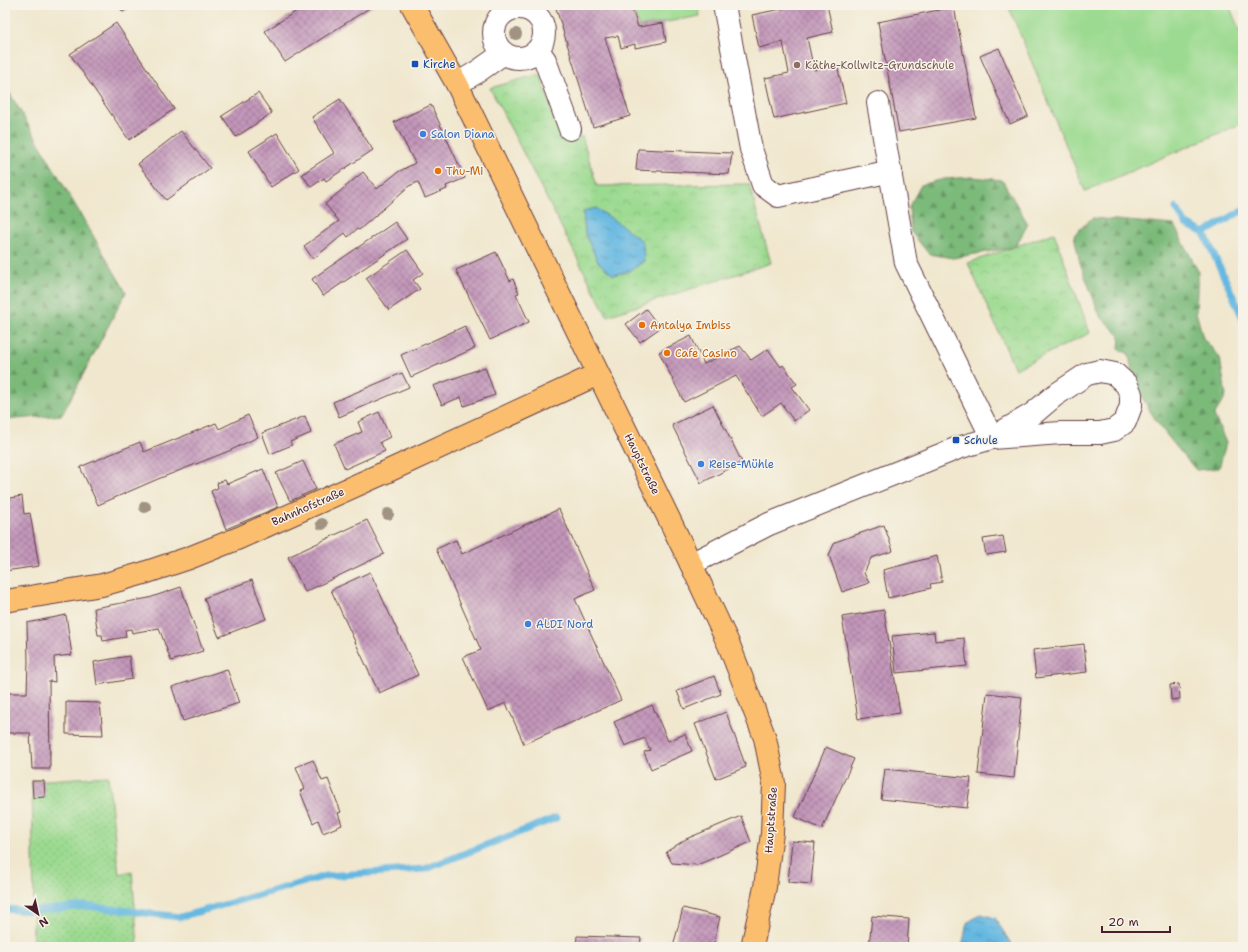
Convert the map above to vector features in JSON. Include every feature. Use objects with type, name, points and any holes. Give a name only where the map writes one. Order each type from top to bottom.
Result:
[{"type":"main road","name":"Hauptstraße","points":[[412,5],[457,84],[691,564],[729,645],[762,730],[774,783],[772,833],[765,886],[752,947]]},
{"type":"main road","name":"Bahnhofstraße","points":[[5,601],[102,584],[144,573],[189,558],[240,538],[598,374]]},
{"type":"lane","points":[[724,5],[751,149],[763,185],[778,196],[891,171]]},
{"type":"lane","points":[[520,8],[535,14],[542,23],[544,35],[538,50],[525,58],[510,57],[504,53],[498,47],[495,40],[494,32],[499,18],[505,12],[520,8]]},
{"type":"lane","points":[[538,50],[545,60],[570,129]]},
{"type":"lane","points":[[457,84],[504,53]]},
{"type":"lane","points":[[878,103],[906,263],[992,438]]},
{"type":"lane","points":[[691,564],[769,524],[958,448],[992,438],[1061,433],[1100,433],[1114,430],[1125,422],[1131,406],[1130,394],[1126,384],[1115,374],[1100,371],[1087,374],[1054,396],[1034,413],[992,438]]},
{"type":"green space","points":[[632,5],[698,5],[700,16],[639,27]]},
{"type":"green space","points":[[1008,5],[1229,5],[1243,39],[1243,123],[1085,191]]},
{"type":"green space","points":[[540,74],[564,143],[582,136],[597,186],[749,184],[771,263],[607,316],[490,88]]},
{"type":"green space","points":[[5,85],[126,292],[62,415],[5,420]]},
{"type":"green space","points":[[973,177],[1002,180],[1028,224],[1015,247],[953,258],[929,254],[911,232],[909,207],[921,185],[944,179]]},
{"type":"green space","points":[[1092,218],[1174,225],[1198,271],[1196,312],[1203,338],[1220,358],[1226,396],[1214,415],[1226,443],[1219,468],[1196,470],[1163,430],[1145,402],[1138,387],[1132,371],[1129,354],[1119,349],[1120,336],[1100,316],[1080,263],[1074,235]]},
{"type":"green space","points":[[1054,233],[1090,333],[1015,369],[968,263]]},
{"type":"green space","points":[[108,776],[119,874],[132,871],[138,947],[32,947],[34,911],[32,781]]},
{"type":"water","points":[[596,208],[643,242],[644,261],[630,271],[613,275],[598,262],[585,234],[583,211]]},
{"type":"water","points":[[981,914],[995,918],[1013,947],[962,947],[967,923]]},
{"type":"building","points":[[118,5],[133,5],[123,12]]},
{"type":"building","points":[[306,5],[374,5],[285,62],[265,31]]},
{"type":"building","points":[[555,5],[631,5],[638,27],[663,23],[666,42],[635,48],[635,44],[621,48],[618,36],[605,38],[630,116],[593,127]]},
{"type":"building","points":[[800,5],[827,5],[833,32],[807,38],[814,70],[837,65],[846,103],[774,119],[765,78],[789,73],[783,42],[759,48],[752,15]]},
{"type":"building","points":[[954,7],[976,118],[899,132],[878,22]]},
{"type":"building","points":[[116,23],[174,109],[129,140],[70,54]]},
{"type":"building","points":[[999,48],[1028,116],[1010,124],[980,56]]},
{"type":"building","points":[[258,93],[272,113],[236,137],[222,116]]},
{"type":"building","points":[[340,99],[373,150],[326,181],[324,178],[311,187],[302,174],[334,153],[312,117]]},
{"type":"building","points":[[431,105],[465,178],[446,186],[447,189],[425,198],[418,182],[409,186],[359,230],[357,229],[348,237],[345,233],[313,259],[304,246],[339,221],[325,204],[363,172],[377,189],[398,172],[415,163],[394,122]]},
{"type":"building","points":[[181,131],[210,168],[166,200],[138,164]]},
{"type":"building","points":[[277,133],[299,169],[271,187],[249,151]]},
{"type":"building","points":[[638,149],[732,153],[729,174],[636,170]]},
{"type":"building","points":[[395,222],[407,239],[323,296],[312,279]]},
{"type":"building","points":[[407,250],[423,273],[413,280],[420,289],[389,310],[366,278]]},
{"type":"building","points":[[496,252],[510,281],[513,279],[519,293],[516,294],[529,322],[490,340],[456,270]]},
{"type":"building","points":[[646,309],[660,328],[640,342],[626,324]]},
{"type":"building","points":[[465,326],[475,348],[411,377],[401,355]]},
{"type":"building","points":[[691,336],[704,364],[740,346],[751,360],[768,349],[781,367],[783,365],[797,384],[792,387],[809,410],[794,421],[781,403],[762,416],[736,376],[684,402],[659,352]]},
{"type":"building","points":[[485,367],[495,395],[464,406],[461,397],[442,405],[433,386]]},
{"type":"building","points":[[402,373],[409,387],[339,417],[333,402]]},
{"type":"building","points":[[713,405],[742,462],[701,483],[672,425]]},
{"type":"building","points":[[379,412],[390,437],[380,442],[385,451],[345,469],[334,444],[362,432],[358,422]]},
{"type":"building","points":[[248,415],[258,437],[229,451],[98,505],[80,467],[140,442],[144,452],[216,423],[219,429]]},
{"type":"building","points":[[305,416],[311,433],[290,442],[292,445],[270,454],[262,433]]},
{"type":"building","points":[[303,461],[316,489],[290,501],[276,473]]},
{"type":"building","points":[[263,469],[278,507],[226,529],[211,491],[218,488],[217,483],[225,480],[227,484]]},
{"type":"building","points":[[22,496],[24,514],[30,513],[39,566],[5,571],[5,499]]},
{"type":"building","name":"ALDI Nord","points":[[559,509],[595,590],[575,599],[621,700],[524,744],[506,703],[488,711],[463,657],[481,650],[436,549],[456,540],[462,554]]},
{"type":"building","points":[[367,520],[384,554],[305,592],[288,557]]},
{"type":"building","points":[[884,525],[893,551],[871,558],[864,573],[869,583],[842,592],[829,555],[835,542]]},
{"type":"building","points":[[1003,536],[1006,552],[986,555],[983,539]]},
{"type":"building","points":[[937,556],[942,582],[930,584],[931,588],[888,598],[883,570]]},
{"type":"building","points":[[370,572],[418,675],[379,693],[331,590]]},
{"type":"building","points":[[252,580],[266,619],[219,637],[204,598]]},
{"type":"building","points":[[181,587],[203,651],[171,661],[159,628],[132,633],[131,629],[125,630],[126,637],[103,641],[102,635],[98,635],[94,608],[149,598]]},
{"type":"building","points":[[884,610],[900,713],[858,719],[842,617]]},
{"type":"building","points":[[66,615],[72,655],[54,657],[55,682],[49,681],[50,769],[32,769],[30,733],[5,733],[5,693],[27,693],[27,623]]},
{"type":"building","points":[[934,632],[935,641],[964,638],[967,666],[896,673],[892,636]]},
{"type":"building","points":[[1084,644],[1087,672],[1036,678],[1033,650]]},
{"type":"building","points":[[129,656],[132,679],[97,685],[94,662]]},
{"type":"building","points":[[227,669],[239,703],[183,721],[172,687]]},
{"type":"building","points":[[714,676],[721,694],[684,709],[677,691]]},
{"type":"building","points":[[1179,684],[1180,699],[1171,700],[1170,685]]},
{"type":"building","points":[[987,693],[1022,697],[1014,778],[978,774]]},
{"type":"building","points":[[66,702],[100,703],[103,735],[66,734]]},
{"type":"building","points":[[652,705],[668,741],[685,734],[692,751],[651,769],[644,752],[650,750],[645,738],[625,746],[614,722]]},
{"type":"building","points":[[726,712],[746,767],[716,779],[695,724]]},
{"type":"building","points":[[826,747],[854,759],[822,829],[795,817]]},
{"type":"building","points":[[313,760],[322,781],[328,779],[341,812],[338,813],[342,825],[323,833],[318,820],[313,823],[300,791],[305,789],[296,767]]},
{"type":"building","points":[[885,769],[971,778],[967,808],[881,799]]},
{"type":"building","points":[[32,781],[44,781],[45,797],[33,798]]},
{"type":"building","points":[[741,816],[751,842],[697,865],[672,863],[666,852],[686,839]]},
{"type":"building","points":[[792,841],[815,843],[811,884],[788,882]]},
{"type":"building","points":[[683,908],[720,917],[713,947],[673,947]]},
{"type":"building","points":[[872,916],[909,919],[907,947],[869,947]]},
{"type":"building","points":[[577,936],[641,938],[640,947],[576,947]]},
{"type":"waterway","points":[[1176,208],[1186,224],[1204,233],[1243,318]]},
{"type":"waterway","points":[[1204,233],[1243,210]]},
{"type":"waterway","points":[[5,909],[34,911],[86,906],[180,917],[326,876],[425,869],[556,818]]},
{"type":"place","name":"Kirche","points":[[415,64]]},
{"type":"place","name":"Käthe-Kollwitz-Grundschule","points":[[797,65]]},
{"type":"place","name":"Salon Diana","points":[[423,134]]},
{"type":"place","name":"Thu-Mi","points":[[438,171]]},
{"type":"place","name":"Antalya Imbiss","points":[[642,325]]},
{"type":"place","name":"Cafe Casino","points":[[667,353]]},
{"type":"place","name":"Schule","points":[[956,440]]},
{"type":"place","name":"Reise-Mühle","points":[[701,464]]},
{"type":"place","name":"ALDI Nord","points":[[528,624]]}]
